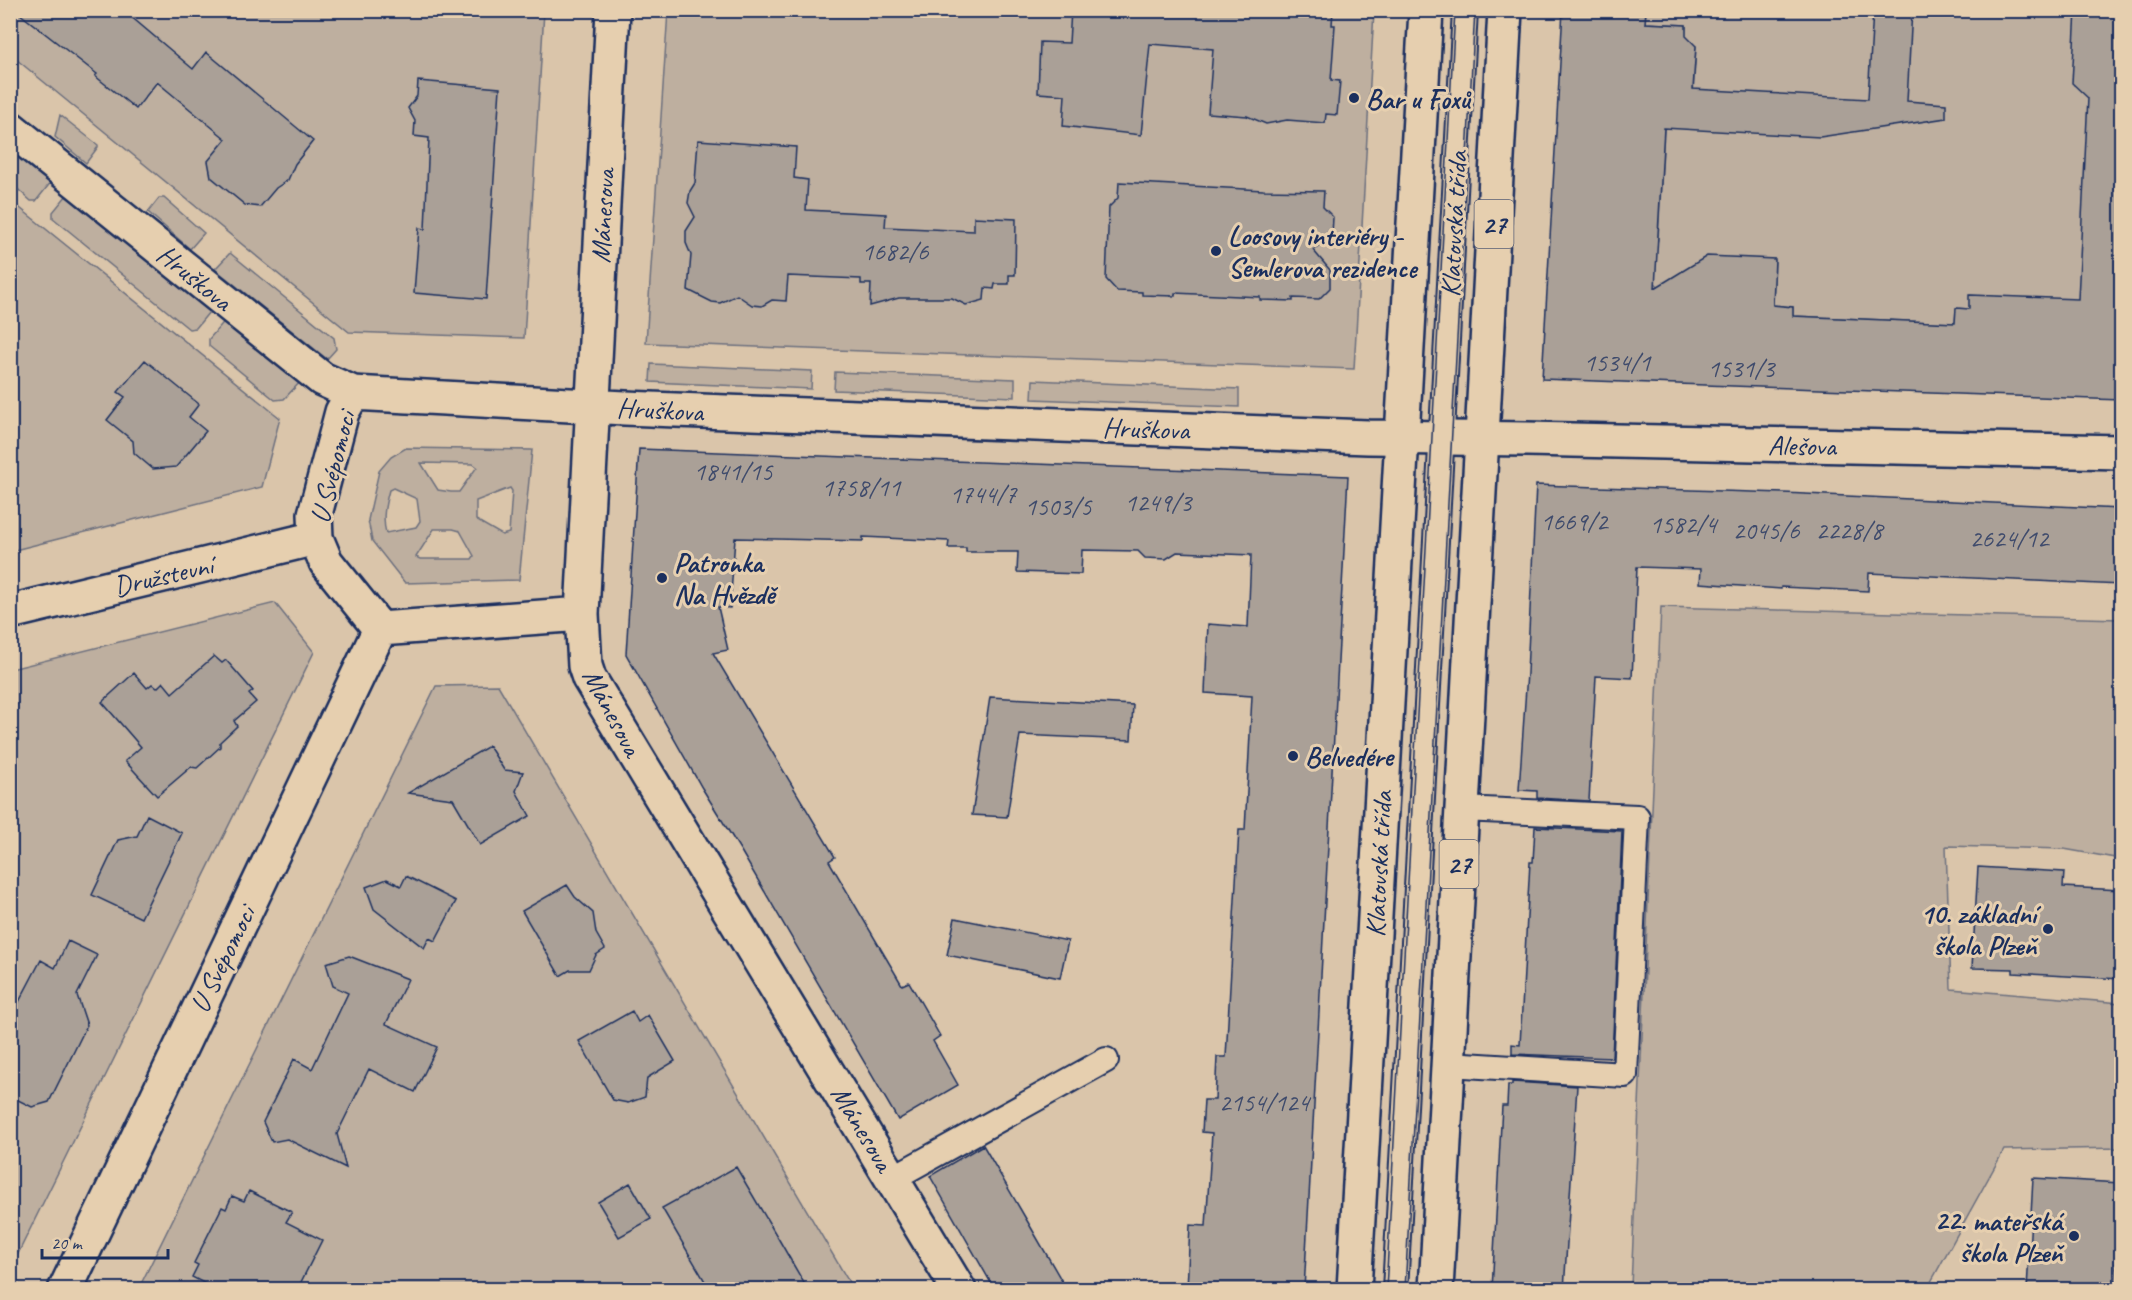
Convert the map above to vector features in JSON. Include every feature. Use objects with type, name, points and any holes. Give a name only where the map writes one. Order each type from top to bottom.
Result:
[{"type":"street","name":"Mánesova","points":[[613,10],[582,614],[585,666],[589,678],[959,1290]]},
{"type":"street","name":"Klatovská třída","points":[[1354,1290],[1426,10]]},
{"type":"street","name":"Klatovská třída","points":[[1437,1290],[1505,10]]},
{"type":"street","name":"Hruškova","points":[[10,128],[322,379],[353,393],[591,406],[1401,438]]},
{"type":"street","name":"U Svépomoci","points":[[65,1290],[380,629],[326,561],[316,538],[315,514],[342,412],[353,393]]},
{"type":"street","points":[[1401,438],[1483,438]]},
{"type":"street","name":"Alešova","points":[[1483,438],[2121,452]]},
{"type":"street","name":"Družstevní","points":[[10,612],[316,538]]},
{"type":"street","points":[[380,629],[582,614]]},
{"type":"lane","name":"Klatovská třída","points":[[1395,1290],[1465,10]]},
{"type":"lane","points":[[1449,1064],[1625,1075],[1637,817],[1462,809]]},
{"type":"lane","points":[[893,1178],[1106,1060]]},
{"type":"shaded area","points":[[10,11],[544,11],[524,338],[349,332],[11,55]]},
{"type":"shaded area","points":[[668,11],[1374,11],[1354,369],[646,343]]},
{"type":"shaded area","points":[[1646,11],[2076,11],[2074,85],[2112,87],[2094,309],[2029,298],[1970,295],[1969,309],[1956,308],[1955,323],[1793,316],[1793,307],[1773,305],[1775,261],[1648,295],[1658,286],[1645,271],[1658,240],[1664,130],[1655,129],[1692,113],[1696,46],[1685,43],[1686,25],[1645,23]]},
{"type":"shaded area","points":[[60,115],[98,145],[86,163],[55,137]]},
{"type":"shaded area","points":[[10,141],[55,177],[36,201],[31,201],[11,183]]},
{"type":"shaded area","points":[[71,190],[213,307],[196,328],[189,329],[53,218],[53,212]]},
{"type":"shaded area","points":[[159,198],[164,198],[204,233],[190,249],[148,212]]},
{"type":"shaded area","points":[[10,200],[280,418],[262,487],[11,551]]},
{"type":"shaded area","points":[[230,253],[334,338],[336,349],[327,359],[215,269]]},
{"type":"shaded area","points":[[227,318],[302,380],[284,399],[275,400],[209,346],[209,339]]},
{"type":"shaded area","points":[[651,364],[812,371],[811,389],[650,382]]},
{"type":"shaded area","points":[[835,372],[1015,379],[1015,397],[834,390]]},
{"type":"shaded area","points":[[1033,380],[1239,389],[1239,407],[1032,399]]},
{"type":"shaded area","points":[[406,448],[532,450],[519,580],[405,583],[372,541],[368,520],[379,471],[391,457]],"holes":[[[421,463],[473,464],[477,467],[459,492],[438,490]],[[393,488],[417,499],[420,521],[416,527],[386,533],[384,511],[389,490]],[[510,488],[512,491],[509,533],[502,535],[476,520],[476,501]],[[434,529],[460,531],[474,556],[472,559],[420,559],[416,557]]]},
{"type":"shaded area","points":[[275,603],[314,652],[11,1268],[11,669]]},
{"type":"shaded area","points":[[1661,607],[2121,619],[2121,859],[2064,849],[1946,846],[1951,989],[2121,1003],[2121,1148],[2004,1150],[1927,1289],[1631,1286]]},
{"type":"shaded area","points":[[498,685],[853,1289],[138,1290],[436,686]]},
{"type":"building","points":[[15,10],[123,10],[193,69],[206,52],[313,141],[295,164],[288,180],[276,188],[260,207],[245,205],[211,177],[208,161],[226,139],[157,82],[136,109],[95,76],[97,74]]},
{"type":"building","points":[[1071,10],[1333,10],[1332,25],[1335,25],[1331,80],[1340,81],[1337,115],[1326,114],[1325,123],[1287,120],[1266,124],[1247,116],[1208,113],[1213,49],[1150,44],[1141,135],[1063,126],[1065,95],[1038,93],[1040,42],[1069,43]]},
{"type":"building","points":[[1563,10],[1646,10],[1645,23],[1686,25],[1686,36],[1696,46],[1693,89],[1868,99],[1873,10],[1912,10],[1907,101],[1946,104],[1946,118],[1820,137],[1664,128],[1655,288],[1707,256],[1775,259],[1773,305],[1793,307],[1793,316],[1955,323],[1956,308],[1969,309],[1969,295],[2078,299],[2088,98],[2072,83],[2076,10],[2121,10],[2121,400],[1542,379]]},
{"type":"building","points":[[418,81],[500,88],[486,299],[414,293],[419,228],[425,229],[429,138],[414,136],[415,121],[408,108],[417,96]]},
{"type":"building","points":[[698,140],[796,147],[794,178],[808,180],[806,210],[886,214],[885,227],[974,231],[974,217],[1016,219],[1015,275],[1009,275],[1009,284],[995,284],[994,289],[985,288],[984,300],[966,305],[952,298],[899,298],[870,306],[871,284],[861,284],[861,279],[788,276],[786,301],[772,300],[762,306],[752,305],[737,295],[720,303],[712,302],[688,290],[691,255],[686,243],[686,231],[695,217],[688,203],[690,191],[695,183]]},
{"type":"building","name":"Loosovy interiéry - Semlerova rezidence","points":[[1119,182],[1324,191],[1323,207],[1333,217],[1332,235],[1313,250],[1330,270],[1330,288],[1319,299],[1293,298],[1293,301],[1175,293],[1175,296],[1142,295],[1142,292],[1117,291],[1106,279],[1109,207],[1118,198]]},
{"type":"building","points":[[145,360],[199,404],[189,417],[206,431],[176,467],[153,469],[134,453],[133,441],[107,420],[125,397],[118,392]]},
{"type":"building","points":[[639,449],[1348,476],[1304,1290],[1187,1290],[1190,1225],[1206,1226],[1212,1133],[1202,1132],[1204,1100],[1215,1100],[1217,1057],[1226,1057],[1239,830],[1245,830],[1252,696],[1205,693],[1208,624],[1248,627],[1251,555],[1177,552],[1166,559],[1145,558],[1138,551],[1082,550],[1081,574],[1017,572],[1018,552],[966,552],[966,548],[948,548],[949,541],[863,537],[863,541],[735,538],[730,608],[718,607],[728,650],[713,653],[835,857],[829,861],[902,985],[909,982],[940,1036],[933,1041],[958,1085],[898,1120],[702,788],[626,654]]},
{"type":"building","points":[[1536,485],[1784,493],[2121,509],[2121,585],[1869,573],[1868,591],[1781,587],[1781,589],[1700,583],[1701,569],[1637,567],[1632,678],[1596,676],[1589,801],[1537,798],[1537,791],[1519,790]]},
{"type":"building","points":[[214,656],[222,663],[226,660],[253,691],[249,694],[256,702],[234,721],[237,726],[220,742],[220,747],[197,768],[191,767],[157,796],[125,761],[141,747],[102,702],[134,673],[147,688],[152,684],[157,688],[163,682],[172,693]]},
{"type":"building","points":[[990,697],[1133,705],[1131,740],[1020,735],[1007,817],[972,815]]},
{"type":"building","points":[[489,746],[504,770],[523,772],[516,791],[530,816],[480,845],[453,799],[408,793]]},
{"type":"building","points":[[147,815],[182,833],[141,918],[92,895],[118,840],[137,836]]},
{"type":"building","points":[[1535,827],[1622,831],[1612,1058],[1512,1054],[1512,1044],[1520,1045],[1530,862],[1533,862]]},
{"type":"building","name":"10. základní škola Plzeň","points":[[1978,867],[2064,872],[2063,887],[2121,890],[2121,979],[2013,973],[2013,969],[1972,968]]},
{"type":"building","points":[[406,876],[456,901],[435,941],[429,938],[424,948],[374,909],[366,887],[387,879],[401,886]]},
{"type":"building","points":[[567,885],[575,897],[593,913],[596,933],[605,949],[596,955],[589,970],[570,970],[560,976],[522,911]]},
{"type":"building","points":[[955,918],[1068,941],[1060,978],[947,955]]},
{"type":"building","points":[[68,941],[97,955],[77,995],[87,1025],[49,1102],[32,1107],[10,1096],[10,1019],[41,960],[55,968]]},
{"type":"building","points":[[349,956],[408,979],[386,1024],[437,1047],[415,1092],[369,1069],[337,1134],[346,1168],[287,1139],[272,1142],[263,1122],[294,1059],[312,1069],[348,993],[333,986],[326,963]]},
{"type":"building","points":[[632,1011],[638,1022],[648,1015],[675,1061],[647,1078],[645,1097],[628,1103],[613,1100],[579,1041]]},
{"type":"building","points":[[1512,1082],[1577,1086],[1564,1290],[1492,1290],[1502,1106],[1507,1106],[1508,1085],[1512,1085]]},
{"type":"building","points":[[983,1145],[1067,1290],[995,1290],[930,1176]]},
{"type":"building","points":[[736,1167],[808,1290],[710,1290],[662,1208]]},
{"type":"building","name":"22. mateřská škola Plzeň","points":[[2033,1178],[2121,1183],[2115,1290],[2027,1290]]},
{"type":"building","points":[[630,1183],[651,1219],[619,1237],[598,1202]]},
{"type":"building","points":[[249,1191],[292,1212],[286,1222],[322,1240],[297,1290],[217,1290],[192,1277],[198,1265],[194,1263],[222,1207],[226,1209],[232,1196],[244,1201]]},
{"type":"tram line","points":[[1386,1290],[1455,10]]},
{"type":"tram line","points":[[1405,1290],[1475,10]]},
{"type":"place","name":"Bar u Foxů","points":[[1354,98]]},
{"type":"place","name":"Loosovy interiéry - Semlerova rezidence","points":[[1216,251]]},
{"type":"place","name":"Patronka Na Hvězdě","points":[[662,578]]},
{"type":"place","name":"Belvedére","points":[[1293,756]]},
{"type":"place","name":"10. základní škola Plzeň","points":[[2048,929]]},
{"type":"place","name":"22. mateřská škola Plzeň","points":[[2074,1236]]}]
